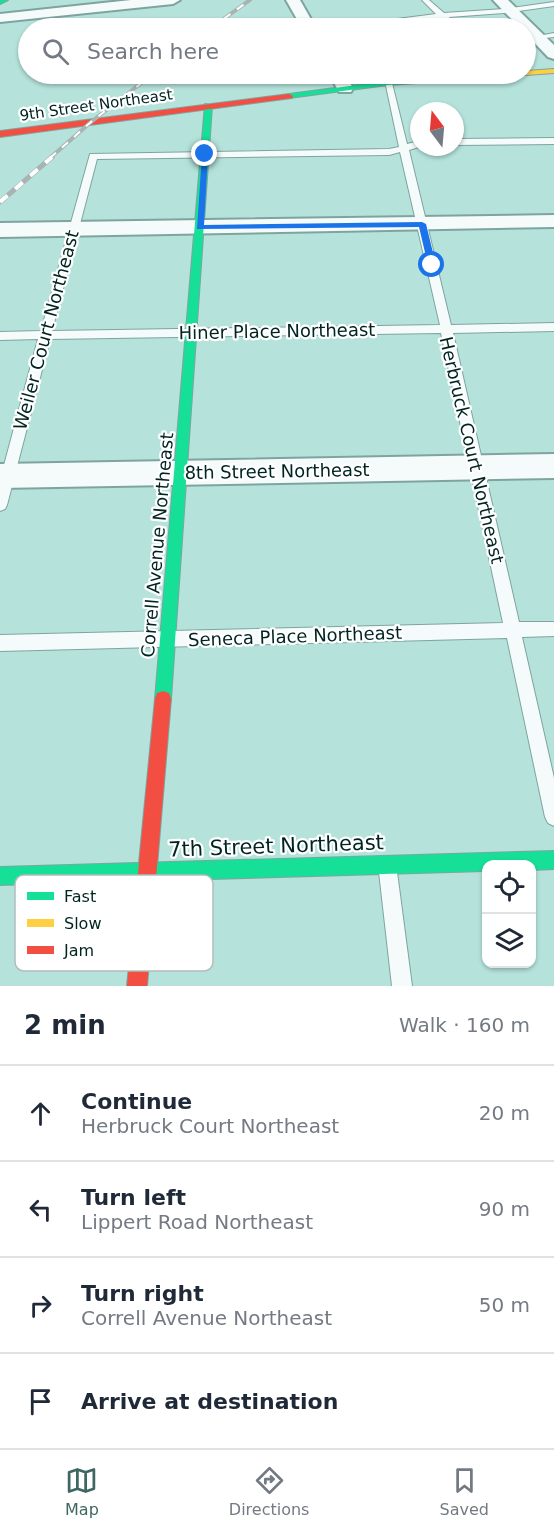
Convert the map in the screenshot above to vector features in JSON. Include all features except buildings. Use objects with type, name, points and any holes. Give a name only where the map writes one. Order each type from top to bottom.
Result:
[{"type":"street","points":[[0,2],[5,0]]},
{"type":"street","points":[[0,18],[173,0]]},
{"type":"street","points":[[293,0],[303,18]]},
{"type":"street","points":[[505,5],[518,18]]},
{"type":"street","points":[[537,37],[554,54]]},
{"type":"street","points":[[536,72],[554,71]]},
{"type":"street","name":"9th Street Northeast","points":[[0,134],[208,106],[325,84]]},
{"type":"street","name":"Correll Avenue Northeast","points":[[146,875],[168,640],[208,106]]},
{"type":"street","points":[[0,230],[554,221]]},
{"type":"street","name":"8th Street Northeast","points":[[4,476],[554,466]]},
{"type":"street","name":"7th Street Northeast","points":[[29,875],[554,860]]},
{"type":"street","name":"7th Street Northeast","points":[[0,876],[15,875]]},
{"type":"street","name":"Correll Avenue Northeast","points":[[137,986],[138,971]]},
{"type":"lane","points":[[425,0],[435,12],[443,16]]},
{"type":"lane","points":[[424,18],[505,5],[554,4]]},
{"type":"lane","points":[[537,37],[554,35]]},
{"type":"lane","name":"Herbruck Court Northeast","points":[[388,84],[422,224],[554,817]]},
{"type":"lane","points":[[464,142],[554,141]]},
{"type":"lane","points":[[205,154],[389,152],[410,147]]},
{"type":"lane","name":"Weiler Court Northeast","points":[[0,505],[4,476],[93,156],[205,154]]},
{"type":"lane","name":"Hiner Place Northeast","points":[[0,336],[554,327]]},
{"type":"lane","name":"Seneca Place Northeast","points":[[0,643],[554,629]]},
{"type":"lane","points":[[387,863],[402,986]]},
{"type":"railway","points":[[225,18],[250,0]]},
{"type":"railway","points":[[50,158],[140,84]]},
{"type":"railway","points":[[0,202],[52,157]]},
{"type":"traffic: fast","points":[[0,2],[5,0]]},
{"type":"traffic: fast","points":[[289,96],[380,84]]},
{"type":"traffic: fast","points":[[163,699],[208,106]]},
{"type":"traffic: fast","points":[[35,875],[554,860]]},
{"type":"traffic: fast","points":[[0,876],[15,876]]},
{"type":"traffic: slow","points":[[536,72],[554,71]]},
{"type":"traffic: jam","points":[[0,134],[289,96]]},
{"type":"traffic: jam","points":[[147,875],[163,699]]},
{"type":"traffic: jam","points":[[137,986],[138,971]]},
{"type":"route","points":[[205,154],[200,228],[422,224],[432,265]]}]
